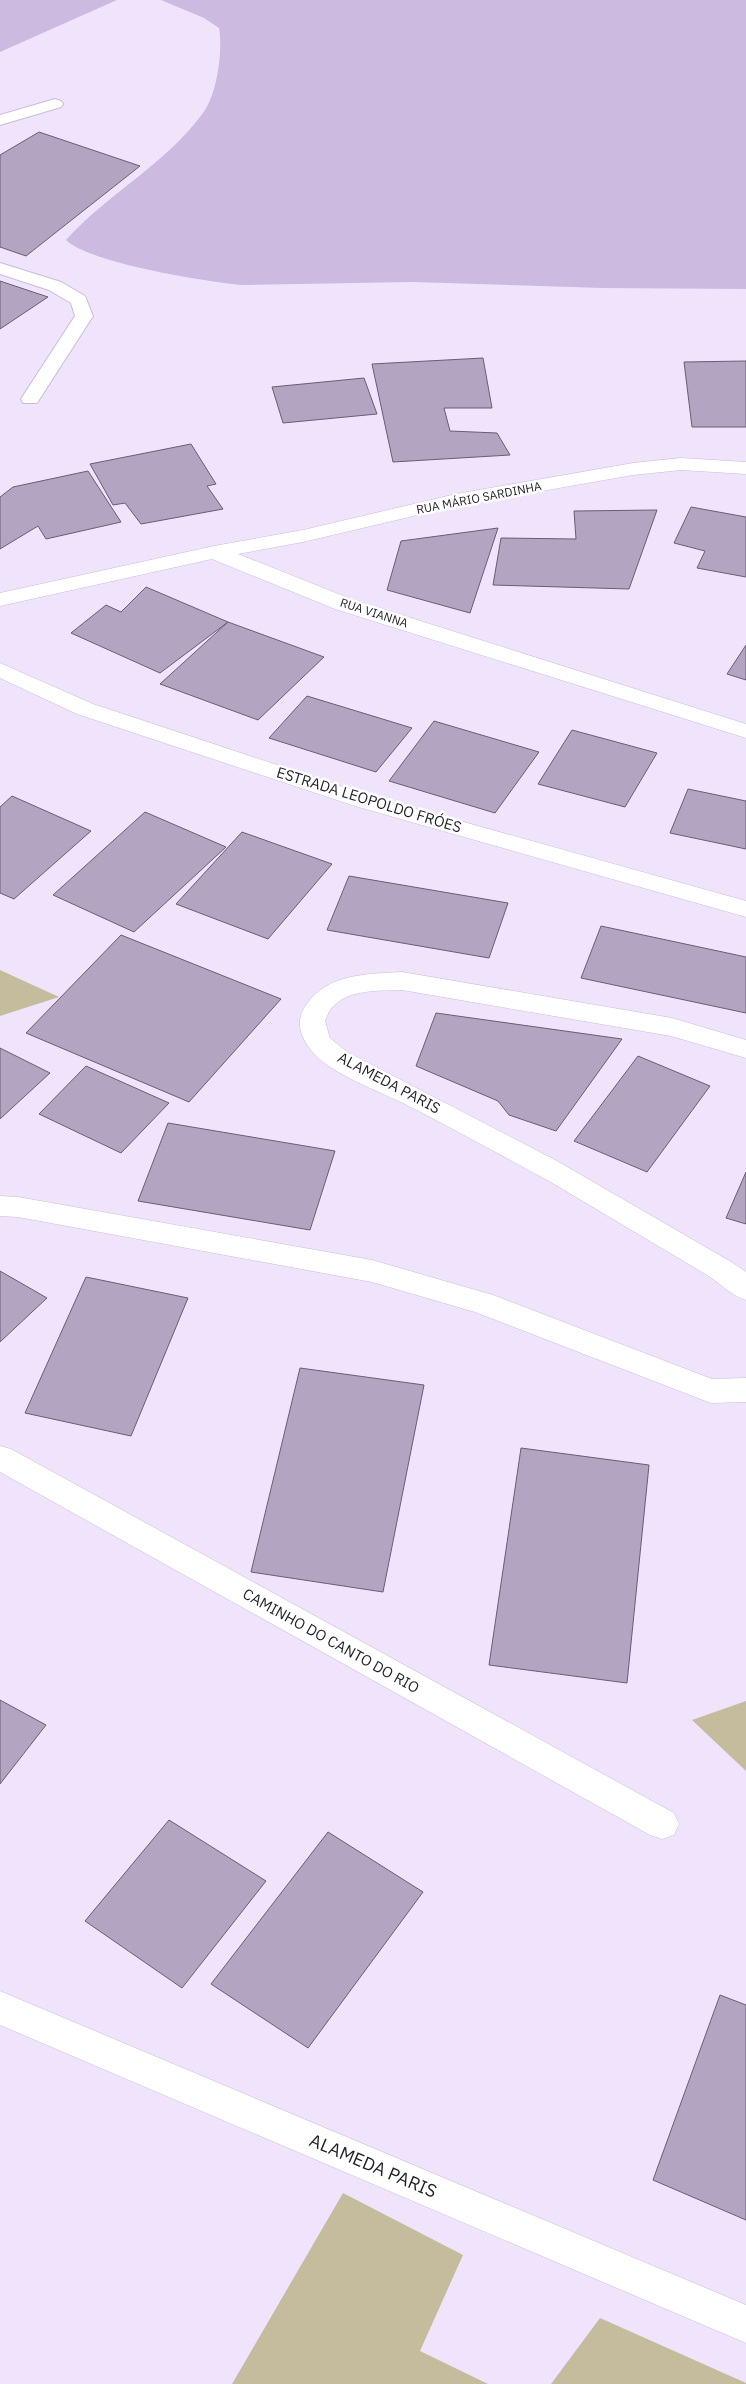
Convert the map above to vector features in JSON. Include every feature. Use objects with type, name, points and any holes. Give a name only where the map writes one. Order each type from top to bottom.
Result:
[{"type":"street","name":"RUA MÁRIO SARDINHA","points":[[214,552],[303,536],[456,500],[633,469],[681,464],[746,468]]},
{"type":"street","points":[[0,600],[33,591],[214,552]]},
{"type":"street","name":"RUA VIANNA","points":[[214,552],[343,604],[746,731]]},
{"type":"street","name":"ESTRADA LEOPOLDO FRÓES","points":[[0,670],[85,709],[363,800],[746,908]]},
{"type":"street","name":"ALAMEDA PARIS","points":[[746,1049],[672,1027],[402,981],[364,982],[337,993],[319,1006],[311,1017],[312,1030],[321,1046],[344,1062],[460,1121],[630,1215],[746,1289]]},
{"type":"street","points":[[0,1206],[18,1207],[372,1271],[483,1303],[711,1391],[746,1390]]},
{"type":"street","name":"CAMINHO DO CANTO DO RIO","points":[[0,1458],[662,1824]]},
{"type":"street","name":"ALAMEDA PARIS","points":[[0,2008],[746,2324]]},
{"type":"lane","points":[[0,120],[55,104]]},
{"type":"lane","points":[[0,268],[55,286],[78,300],[84,316],[30,398]]},
{"type":"shaded area","points":[[0,0],[117,0],[0,52]]},
{"type":"shaded area","points":[[161,0],[746,0],[746,289],[602,288],[413,282],[243,285],[177,276],[123,264],[79,248],[66,240],[82,223],[172,148],[203,113],[212,95],[218,72],[219,28],[204,18]]},
{"type":"shaded area","points":[[0,970],[59,997],[0,1016]]},
{"type":"shaded area","points":[[746,1701],[746,1771],[692,1720]]},
{"type":"shaded area","points":[[343,2193],[463,2255],[420,2351],[488,2384],[232,2384]]},
{"type":"shaded area","points":[[600,2318],[746,2383],[746,2384],[551,2384]]},
{"type":"building","points":[[39,132],[140,166],[26,256],[0,247],[0,155]]},
{"type":"building","points":[[0,281],[48,297],[0,329]]},
{"type":"building","points":[[483,358],[492,408],[444,408],[450,431],[497,433],[510,455],[393,462],[372,364]]},
{"type":"building","points":[[746,361],[746,427],[692,427],[684,362]]},
{"type":"building","points":[[364,378],[377,414],[283,423],[272,387]]},
{"type":"building","points":[[191,444],[216,484],[207,486],[223,509],[141,524],[125,503],[113,505],[90,464]]},
{"type":"building","points":[[88,471],[121,522],[46,539],[38,526],[0,549],[0,497],[13,487]]},
{"type":"building","points":[[691,507],[746,517],[746,577],[697,568],[705,551],[674,543]]},
{"type":"building","points":[[657,510],[629,589],[493,585],[501,538],[576,539],[574,511]]},
{"type":"building","points":[[498,528],[470,613],[387,590],[401,541]]},
{"type":"building","points":[[146,587],[228,622],[160,673],[71,633],[106,605],[121,612]]},
{"type":"building","points":[[228,622],[324,657],[258,720],[160,684]]},
{"type":"building","points":[[746,645],[746,680],[727,674]]},
{"type":"building","points":[[307,696],[412,728],[376,772],[269,738]]},
{"type":"building","points":[[434,721],[539,752],[495,813],[389,781]]},
{"type":"building","points":[[572,730],[657,753],[625,807],[538,784]]},
{"type":"building","points":[[688,789],[746,801],[746,849],[670,833]]},
{"type":"building","points":[[12,796],[91,831],[14,899],[0,893],[0,807]]},
{"type":"building","points":[[145,812],[226,847],[134,932],[53,895]]},
{"type":"building","points":[[242,832],[332,864],[268,939],[176,904]]},
{"type":"building","points":[[349,876],[508,903],[489,958],[327,930]]},
{"type":"building","points":[[601,926],[746,957],[746,1013],[581,978]]},
{"type":"building","points":[[121,935],[281,999],[189,1102],[26,1033]]},
{"type":"building","points":[[436,1013],[622,1039],[556,1131],[509,1115],[498,1101],[416,1066]]},
{"type":"building","points":[[0,1048],[50,1073],[0,1119]]},
{"type":"building","points":[[638,1056],[710,1086],[647,1172],[574,1141]]},
{"type":"building","points":[[86,1066],[169,1103],[121,1153],[39,1114]]},
{"type":"building","points":[[168,1123],[335,1151],[310,1230],[138,1201]]},
{"type":"building","points":[[746,1172],[746,1224],[726,1218]]},
{"type":"building","points":[[0,1271],[47,1298],[0,1342]]},
{"type":"building","points":[[86,1277],[188,1298],[131,1436],[25,1413]]},
{"type":"building","points":[[300,1368],[424,1385],[383,1592],[251,1572]]},
{"type":"building","points":[[521,1448],[649,1465],[627,1683],[489,1665]]},
{"type":"building","points":[[0,1700],[46,1725],[0,1784]]},
{"type":"building","points":[[169,1820],[266,1881],[182,1988],[85,1921]]},
{"type":"building","points":[[328,1832],[423,1892],[308,2048],[211,1984]]},
{"type":"building","points":[[720,1995],[746,2005],[746,2220],[653,2180]]}]
